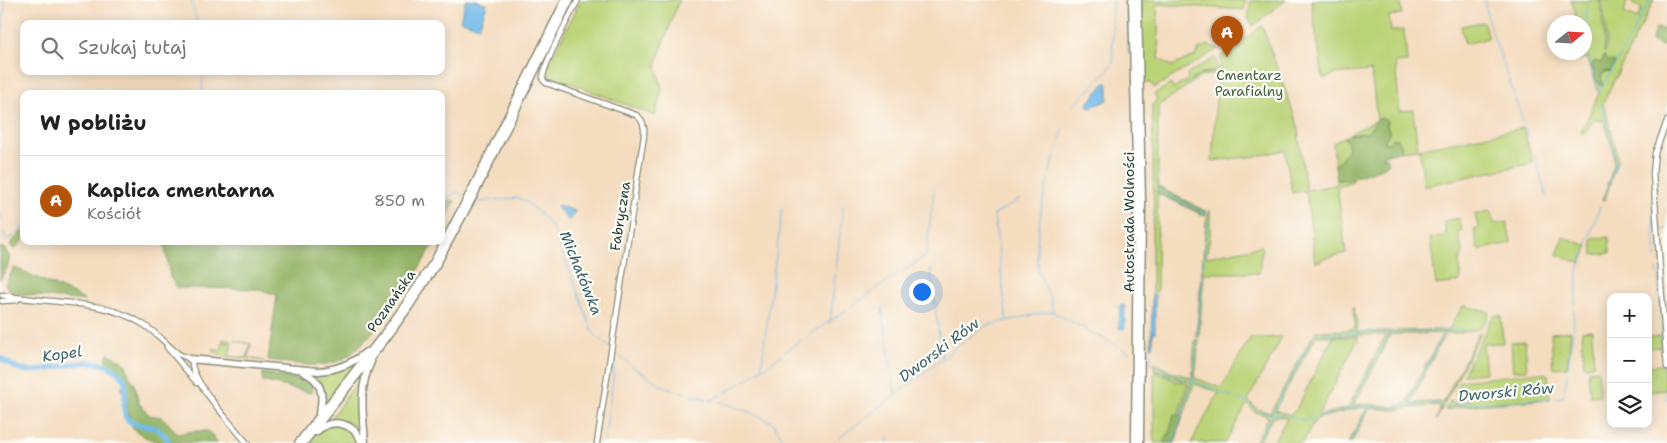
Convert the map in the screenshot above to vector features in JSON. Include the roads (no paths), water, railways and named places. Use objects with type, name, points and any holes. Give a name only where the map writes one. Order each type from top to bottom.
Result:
[{"type":"highway","name":"Poznańska","points":[[445,241],[565,0]]},
{"type":"highway","name":"Poznańska","points":[[304,443],[423,287],[455,233],[570,0]]},
{"type":"highway","name":"Autostrada Wolności","points":[[1132,0],[1137,222],[1135,443]]},
{"type":"highway","name":"Autostrada Wolności","points":[[1138,0],[1142,203],[1140,443]]},
{"type":"highway","name":"Poznańska","points":[[298,443],[384,338],[442,245]]},
{"type":"highway","points":[[191,361],[321,371],[344,366],[360,357],[384,338]]},
{"type":"highway","points":[[364,443],[362,402],[364,382],[384,338]]},
{"type":"highway","points":[[298,370],[313,377],[321,390],[322,402],[314,422]]},
{"type":"highway","points":[[304,443],[321,428],[335,423],[342,423],[358,433],[364,443]]},
{"type":"street","name":"Fabryczna","points":[[578,0],[542,77],[546,83],[634,114],[641,118],[644,125],[597,443]]},
{"type":"street","points":[[1667,121],[1655,153],[1653,173],[1667,366]]},
{"type":"street","points":[[28,300],[1,302],[1,295],[28,300],[110,309],[138,320],[177,353],[191,361],[207,393]]},
{"type":"street","points":[[154,332],[247,443]]},
{"type":"street","points":[[181,363],[182,360],[191,361]]},
{"type":"street","points":[[186,368],[191,361]]},
{"type":"water","points":[[466,0],[476,0],[487,4],[479,27],[460,20]]},
{"type":"water","points":[[1106,82],[1108,85],[1108,100],[1089,108],[1088,103]]},
{"type":"water","points":[[558,205],[575,211],[572,218],[568,220],[557,207]]},
{"type":"water","points":[[1152,294],[1155,295],[1155,333],[1153,333],[1153,347],[1151,347]]},
{"type":"water","points":[[1120,305],[1125,306],[1125,328],[1123,329],[1119,328]]},
{"type":"waterway","points":[[0,52],[4,0]]},
{"type":"waterway","points":[[191,0],[197,20]]},
{"type":"waterway","points":[[1074,106],[1113,64],[1112,0]]},
{"type":"waterway","points":[[1127,0],[1128,52]]},
{"type":"waterway","points":[[1485,0],[1488,21],[1508,77]]},
{"type":"waterway","points":[[1599,92],[1650,0]]},
{"type":"waterway","name":"Dworski Rów","points":[[1587,5],[1587,15]]},
{"type":"waterway","name":"Dworski Rów","points":[[1589,60],[1599,92]]},
{"type":"waterway","points":[[202,90],[203,75]]},
{"type":"waterway","points":[[1509,80],[1514,95]]},
{"type":"waterway","points":[[1515,99],[1522,117]]},
{"type":"waterway","name":"Dworski Rów","points":[[1601,104],[1610,135]]},
{"type":"waterway","points":[[1522,119],[1524,124]]},
{"type":"waterway","points":[[1525,127],[1528,137]]},
{"type":"waterway","points":[[1049,174],[1063,130]]},
{"type":"waterway","points":[[1655,144],[1659,134]]},
{"type":"waterway","name":"Dworski Rów","points":[[1611,139],[1615,157]]},
{"type":"waterway","points":[[1534,154],[1547,198]]},
{"type":"waterway","name":"Dworski Rów","points":[[1603,200],[1615,166],[1615,160]]},
{"type":"waterway","points":[[1048,179],[1039,223],[1037,258],[1039,273],[1051,300],[1053,312]]},
{"type":"waterway","points":[[1158,190],[1206,214]]},
{"type":"waterway","points":[[902,272],[926,256],[934,191]]},
{"type":"waterway","name":"Michałówka","points":[[445,196],[450,197],[457,192],[463,195]]},
{"type":"waterway","name":"Michałówka","points":[[476,202],[519,198],[534,208],[547,221],[554,230],[592,330],[609,347]]},
{"type":"waterway","points":[[1007,321],[994,215],[1020,199]]},
{"type":"waterway","points":[[1652,202],[1653,211]]},
{"type":"waterway","points":[[830,322],[843,206]]},
{"type":"waterway","name":"Dworski Rów","points":[[1586,246],[1600,207]]},
{"type":"waterway","points":[[761,369],[782,209]]},
{"type":"waterway","points":[[0,211],[2,221]]},
{"type":"waterway","points":[[1653,216],[1654,229]]},
{"type":"waterway","points":[[1197,337],[1208,219]]},
{"type":"waterway","name":"Michałówka","points":[[6,239],[13,237],[20,229]]},
{"type":"waterway","points":[[1662,230],[1667,229]]},
{"type":"waterway","points":[[4,232],[6,238]]},
{"type":"waterway","points":[[1654,232],[1655,239]]},
{"type":"waterway","points":[[1660,236],[1663,269]]},
{"type":"waterway","points":[[1655,242],[1656,251]]},
{"type":"waterway","name":"Dworski Rów","points":[[1575,304],[1579,266],[1585,250]]},
{"type":"waterway","points":[[930,268],[942,358]]},
{"type":"waterway","points":[[1657,270],[1658,276]]},
{"type":"waterway","points":[[852,306],[898,274]]},
{"type":"waterway","points":[[1658,285],[1659,290]]},
{"type":"waterway","points":[[1659,293],[1659,298]]},
{"type":"waterway","points":[[1665,296],[1666,315]]},
{"type":"waterway","points":[[882,307],[895,395]]},
{"type":"waterway","points":[[806,337],[848,309]]},
{"type":"waterway","name":"Dworski Rów","points":[[1573,330],[1574,310]]},
{"type":"waterway","points":[[1660,310],[1661,314]]},
{"type":"waterway","name":"Dworski Rów","points":[[839,438],[988,325],[1053,312],[1117,346]]},
{"type":"waterway","points":[[1666,318],[1667,325]]},
{"type":"waterway","points":[[1661,323],[1663,356]]},
{"type":"waterway","points":[[1404,332],[1466,330]]},
{"type":"waterway","points":[[1315,334],[1400,332]]},
{"type":"waterway","name":"Dworski Rów","points":[[1568,367],[1573,332]]},
{"type":"waterway","points":[[1406,406],[1442,336]]},
{"type":"waterway","points":[[1257,443],[1312,339]]},
{"type":"waterway","points":[[1349,409],[1387,339]]},
{"type":"waterway","points":[[785,352],[801,340]]},
{"type":"waterway","points":[[1173,443],[1193,381],[1197,341]]},
{"type":"waterway","name":"Dworski Rów","points":[[1122,349],[1130,352]]},
{"type":"waterway","name":"Dworski Rów","points":[[1147,352],[1151,353],[1151,364]]},
{"type":"waterway","points":[[604,443],[615,353]]},
{"type":"waterway","points":[[744,381],[782,355]]},
{"type":"waterway","name":"Michałówka","points":[[620,357],[628,363]]},
{"type":"waterway","name":"Kopel","points":[[0,358],[15,367],[27,371],[90,362],[110,367],[124,379],[126,389],[124,409],[128,420],[135,424],[157,429],[170,443]]},
{"type":"waterway","points":[[1664,365],[1667,401]]},
{"type":"waterway","name":"Michałówka","points":[[632,366],[661,385],[685,393]]},
{"type":"waterway","name":"Dworski Rów","points":[[1156,366],[1176,377],[1187,379]]},
{"type":"waterway","name":"Dworski Rów","points":[[1565,389],[1567,373]]},
{"type":"waterway","name":"Dworski Rów","points":[[1192,380],[1232,397]]},
{"type":"waterway","points":[[725,393],[741,383]]},
{"type":"waterway","name":"Dworski Rów","points":[[1447,407],[1464,404],[1563,397],[1564,393]]},
{"type":"waterway","name":"Michałówka","points":[[690,395],[714,401]]},
{"type":"waterway","name":"Michałówka","points":[[711,400],[721,395]]},
{"type":"waterway","name":"Dworski Rów","points":[[1237,398],[1247,402],[1256,410]]},
{"type":"waterway","name":"Michałówka","points":[[720,402],[751,412],[773,423],[785,443]]},
{"type":"waterway","name":"Dworski Rów","points":[[1427,404],[1437,403],[1441,405]]},
{"type":"waterway","name":"Dworski Rów","points":[[1389,408],[1423,404]]},
{"type":"waterway","name":"Dworski Rów","points":[[1337,412],[1364,405]]},
{"type":"waterway","name":"Dworski Rów","points":[[1368,406],[1385,408]]},
{"type":"waterway","points":[[1350,443],[1369,406]]},
{"type":"waterway","name":"Dworski Rów","points":[[1259,412],[1284,415]]},
{"type":"waterway","name":"Dworski Rów","points":[[1317,418],[1332,413]]},
{"type":"waterway","name":"Dworski Rów","points":[[1289,416],[1302,420],[1313,419]]},
{"type":"waterway","points":[[887,443],[888,438]]},
{"type":"place","name":"Kaplica cmentarna","points":[[1227,57]]},
{"type":"park label","name":"Cmentarz Parafialny","points":[[1249,84]]}]
